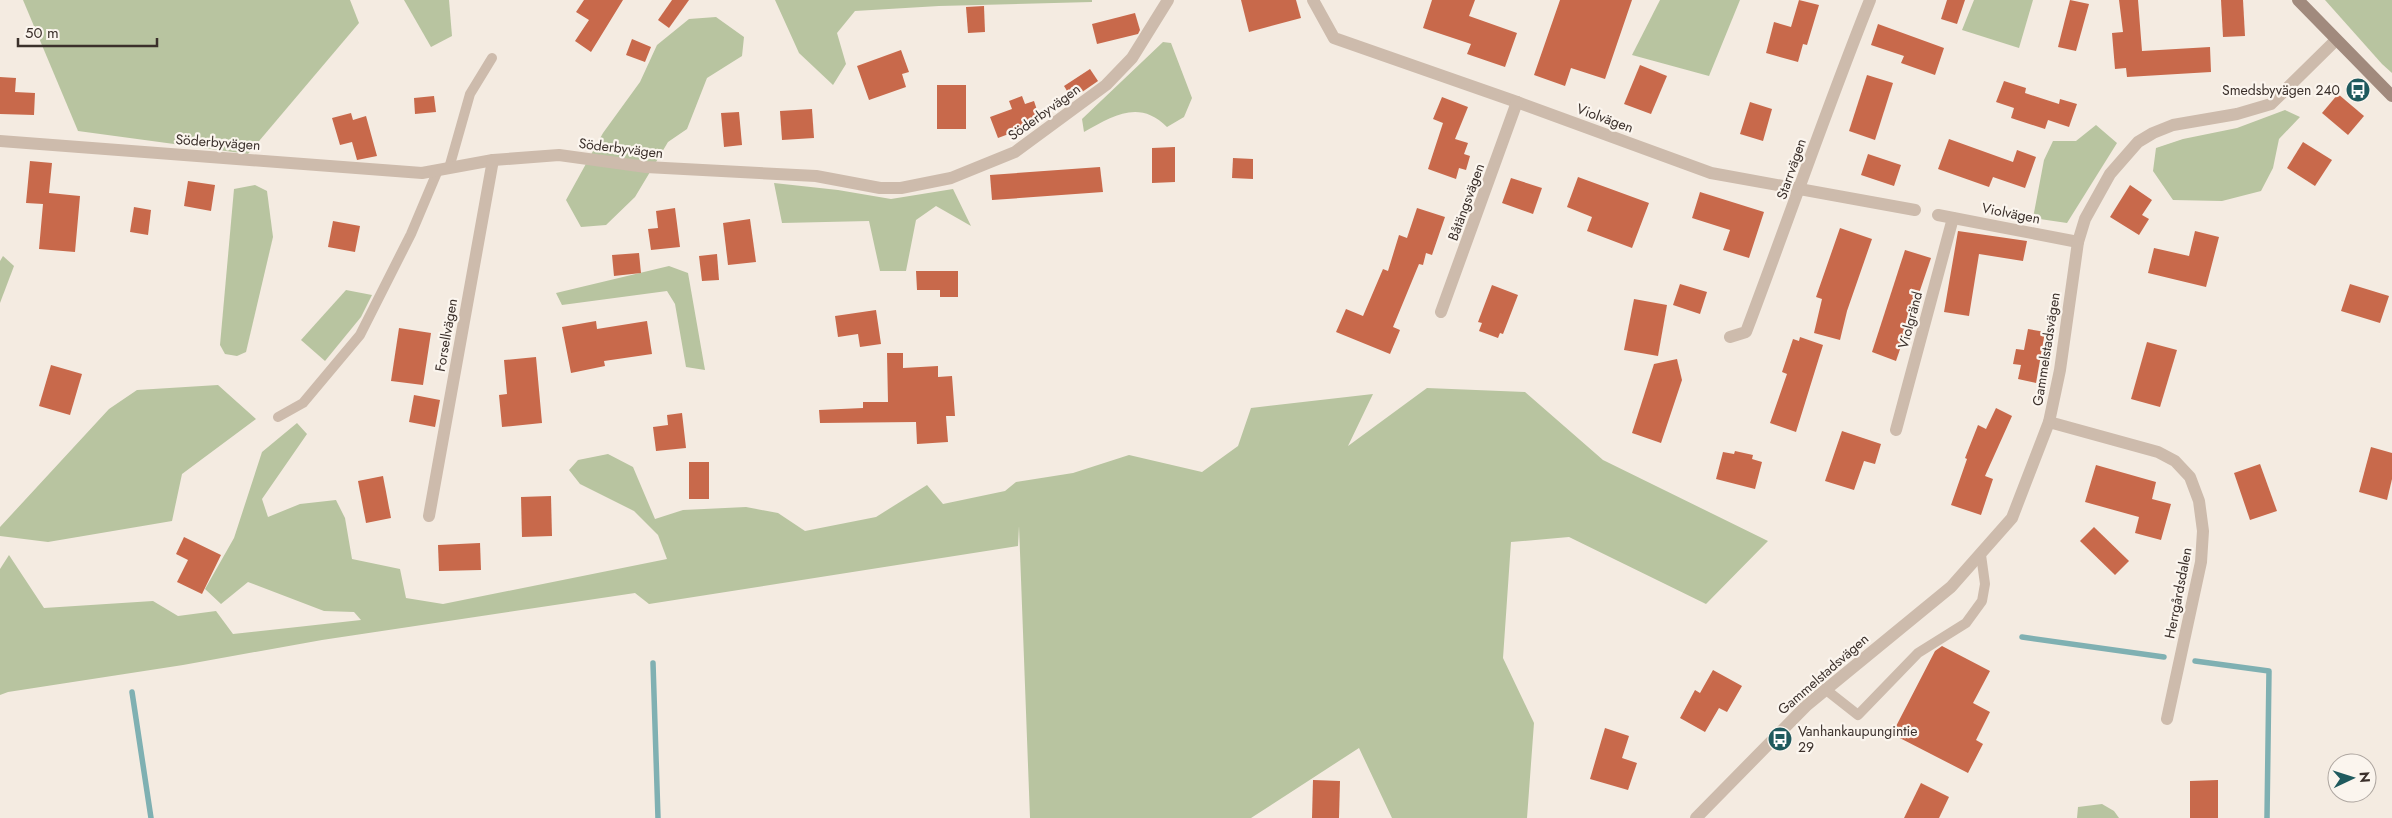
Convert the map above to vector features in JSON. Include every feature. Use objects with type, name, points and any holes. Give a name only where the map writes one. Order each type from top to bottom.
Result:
[{"type":"main road","points":[[2298,0],[2392,96]]},
{"type":"street","name":"Söderbyvägen","points":[[0,141],[422,172],[493,160],[559,155],[646,167],[816,176],[880,188],[901,188],[951,178],[1015,152],[1106,85],[1132,58],[1168,0]]},
{"type":"street","name":"Violvägen","points":[[1313,0],[1334,38],[1711,172],[1915,210]]},
{"type":"street","name":"Starrvägen","points":[[1730,337],[1746,332],[1800,188],[1834,87],[1870,0]]},
{"type":"street","name":"Gammelstadsvägen","points":[[1696,818],[1807,705],[1951,587],[2012,518],[2049,422],[2060,370],[2078,242],[2085,219],[2110,174],[2138,142],[2173,124],[2237,114],[2272,104],[2336,40]]},
{"type":"street","name":"Båtängsvägen","points":[[1441,312],[1518,102]]},
{"type":"street","name":"Forsellvägen","points":[[429,516],[493,160]]},
{"type":"street","name":"Violvägen","points":[[1938,214],[2078,242]]},
{"type":"street","name":"Violgränd","points":[[1896,430],[1953,218]]},
{"type":"street","name":"Herrgårdsdalen","points":[[2049,422],[2158,452],[2175,461],[2190,477],[2198,501],[2203,531],[2201,562],[2167,719]]},
{"type":"lane","points":[[278,417],[303,403],[360,335],[444,169],[470,94],[492,58]]},
{"type":"lane","points":[[1825,690],[1858,715],[1918,653],[1966,624],[1982,601],[1985,584],[1981,555]]},
{"type":"green space","points":[[23,0],[350,0],[359,23],[248,154],[78,131]]},
{"type":"green space","points":[[404,0],[449,0],[452,36],[431,47]]},
{"type":"green space","points":[[775,0],[1092,0],[1092,2],[939,6],[855,11],[837,33],[846,64],[833,85],[799,53]]},
{"type":"green space","points":[[1660,0],[1740,0],[1709,76],[1632,55]]},
{"type":"green space","points":[[1974,0],[2033,0],[2019,48],[1962,30]]},
{"type":"green space","points":[[2325,0],[2392,0],[2392,73],[2382,64]]},
{"type":"green space","points":[[716,17],[744,37],[742,56],[707,78],[687,129],[668,142],[635,197],[606,225],[581,227],[566,200],[603,133],[640,82],[657,45],[689,19]]},
{"type":"green space","points":[[1163,42],[1171,43],[1192,98],[1184,117],[1167,127],[1157,119],[1146,114],[1126,113],[1084,132],[1082,119]]},
{"type":"green space","points":[[2285,110],[2300,117],[2279,139],[2273,168],[2261,191],[2222,201],[2173,200],[2153,171],[2156,148],[2183,139],[2237,128]]},
{"type":"green space","points":[[2096,125],[2117,143],[2067,223],[2033,218],[2044,160],[2053,141],[2076,141]]},
{"type":"green space","points":[[774,183],[838,190],[891,199],[953,189],[971,226],[936,206],[916,220],[906,271],[880,271],[869,221],[782,223]]},
{"type":"green space","points":[[255,185],[267,191],[273,237],[246,352],[237,356],[225,354],[220,345],[234,189]]},
{"type":"green space","points":[[3,256],[14,266],[0,303],[0,261]]},
{"type":"green space","points":[[669,266],[688,273],[705,370],[686,367],[675,304],[667,291],[562,305],[556,293]]},
{"type":"green space","points":[[346,290],[372,295],[361,317],[325,361],[301,340]]},
{"type":"green space","points":[[218,385],[256,419],[182,474],[172,521],[48,542],[0,536],[0,527],[109,409],[137,390]]},
{"type":"green space","points":[[1427,388],[1525,392],[1603,460],[1768,541],[1706,604],[1569,537],[1511,542],[1503,658],[1534,723],[1527,818],[1392,818],[1359,748],[1251,818],[1030,818],[1019,526],[1018,546],[649,604],[635,593],[322,640],[183,665],[8,692],[0,695],[0,569],[9,555],[44,608],[153,601],[178,616],[216,611],[233,634],[361,620],[354,612],[324,611],[248,582],[221,604],[205,589],[234,538],[262,452],[297,423],[307,434],[262,499],[268,517],[300,504],[336,500],[345,518],[352,559],[400,569],[406,598],[443,604],[667,559],[658,535],[634,511],[580,484],[569,470],[578,460],[608,454],[633,467],[655,519],[683,510],[746,507],[778,513],[805,531],[876,517],[927,485],[943,504],[1005,491],[1016,482],[1073,473],[1129,455],[1202,472],[1238,446],[1251,408],[1373,394],[1348,446]]},
{"type":"green space","points":[[2102,804],[2114,811],[2119,818],[2077,818],[2078,807]]},
{"type":"building","points":[[584,0],[623,0],[591,52],[575,41],[589,20],[576,12]]},
{"type":"building","points":[[672,0],[689,0],[669,28],[658,20]]},
{"type":"building","points":[[1241,0],[1296,0],[1301,18],[1249,32]]},
{"type":"building","points":[[1432,0],[1475,0],[1469,16],[1517,33],[1505,67],[1467,54],[1471,44],[1423,28]]},
{"type":"building","points":[[1560,0],[1632,0],[1605,79],[1571,68],[1565,86],[1534,75]]},
{"type":"building","points":[[1799,0],[1819,5],[1807,45],[1803,44],[1798,62],[1766,53],[1774,22],[1791,27]]},
{"type":"building","points":[[1947,0],[1965,0],[1957,24],[1941,19]]},
{"type":"building","points":[[2070,0],[2089,4],[2076,51],[2058,47]]},
{"type":"building","points":[[2119,0],[2138,0],[2142,51],[2210,47],[2211,72],[2127,77],[2126,68],[2115,69],[2112,33],[2123,32]]},
{"type":"building","points":[[2221,0],[2243,0],[2245,36],[2223,37]]},
{"type":"building","points":[[984,6],[985,32],[968,33],[966,7]]},
{"type":"building","points":[[1135,13],[1140,30],[1138,34],[1097,44],[1092,24]]},
{"type":"building","points":[[1878,24],[1944,48],[1935,75],[1901,63],[1904,56],[1871,45]]},
{"type":"building","points":[[632,39],[651,47],[645,62],[626,55]]},
{"type":"building","points":[[901,50],[909,72],[902,74],[906,87],[869,100],[857,66]]},
{"type":"building","points":[[1640,65],[1667,76],[1651,114],[1624,104]]},
{"type":"building","points":[[1090,69],[1098,81],[1072,99],[1064,86]]},
{"type":"building","points":[[1867,75],[1893,83],[1875,140],[1849,131]]},
{"type":"building","points":[[0,77],[16,78],[15,92],[35,93],[34,115],[0,114]]},
{"type":"building","points":[[2004,81],[2026,88],[2025,93],[2059,104],[2060,99],[2077,104],[2069,127],[2048,120],[2045,129],[2011,118],[2014,108],[1996,102]]},
{"type":"building","points":[[937,85],[966,85],[966,129],[937,129]]},
{"type":"building","points":[[2338,94],[2364,116],[2348,135],[2322,113]]},
{"type":"building","points":[[434,96],[436,112],[415,114],[414,98]]},
{"type":"building","points":[[1022,96],[1025,104],[1034,101],[1041,122],[998,138],[990,117],[1012,109],[1009,101]]},
{"type":"building","points":[[1442,97],[1468,107],[1455,139],[1468,143],[1464,154],[1470,156],[1466,170],[1459,168],[1456,179],[1428,169],[1443,123],[1433,119]]},
{"type":"building","points":[[1750,102],[1772,109],[1763,141],[1740,134]]},
{"type":"building","points":[[812,109],[814,138],[782,140],[780,111]]},
{"type":"building","points":[[739,112],[742,145],[724,147],[721,113]]},
{"type":"building","points":[[351,113],[353,120],[366,116],[377,156],[357,160],[352,142],[340,145],[332,118]]},
{"type":"building","points":[[1949,139],[2013,162],[2017,150],[2036,157],[2025,188],[1993,177],[1989,187],[1938,169]]},
{"type":"building","points":[[2303,142],[2332,160],[2315,186],[2287,168]]},
{"type":"building","points":[[1175,147],[1175,182],[1152,183],[1152,148]]},
{"type":"building","points":[[1868,154],[1901,165],[1894,186],[1861,175]]},
{"type":"building","points":[[1233,158],[1253,159],[1253,179],[1232,178]]},
{"type":"building","points":[[30,161],[52,163],[49,193],[80,196],[75,252],[39,249],[43,204],[26,203]]},
{"type":"building","points":[[1100,167],[1103,192],[992,200],[990,175]]},
{"type":"building","points":[[1578,177],[1649,203],[1632,248],[1587,231],[1592,217],[1567,207]]},
{"type":"building","points":[[1511,178],[1542,188],[1533,214],[1502,203]]},
{"type":"building","points":[[188,181],[215,185],[211,211],[184,206]]},
{"type":"building","points":[[2130,185],[2152,200],[2142,215],[2149,219],[2139,235],[2110,217]]},
{"type":"building","points":[[1700,192],[1764,212],[1749,258],[1723,250],[1730,230],[1692,218]]},
{"type":"building","points":[[134,207],[151,210],[148,235],[130,232]]},
{"type":"building","points":[[675,208],[680,247],[651,250],[648,229],[658,228],[656,211]]},
{"type":"building","points":[[1417,208],[1445,217],[1432,255],[1426,253],[1423,265],[1419,264],[1393,327],[1400,330],[1390,354],[1336,332],[1346,309],[1363,316],[1383,269],[1388,271],[1399,235],[1407,238]]},
{"type":"building","points":[[750,219],[756,262],[728,265],[723,223]]},
{"type":"building","points":[[333,221],[360,226],[355,252],[328,247]]},
{"type":"building","points":[[1840,228],[1872,239],[1847,311],[1840,340],[1814,333],[1822,299],[1816,297]]},
{"type":"building","points":[[1958,231],[2027,241],[2023,261],[1979,254],[1969,316],[1944,312]]},
{"type":"building","points":[[2195,231],[2219,237],[2206,287],[2148,273],[2154,248],[2189,256]]},
{"type":"building","points":[[1905,250],[1931,258],[1896,361],[1872,352]]},
{"type":"building","points":[[639,253],[641,273],[614,276],[612,255]]},
{"type":"building","points":[[717,254],[719,280],[702,281],[699,256]]},
{"type":"building","points":[[916,271],[958,271],[958,297],[940,297],[940,290],[917,290]]},
{"type":"building","points":[[1680,284],[1707,292],[1700,314],[1673,305]]},
{"type":"building","points":[[2350,284],[2389,296],[2380,323],[2341,311]]},
{"type":"building","points":[[1492,285],[1518,295],[1503,334],[1500,333],[1498,338],[1479,331],[1482,323],[1478,322]]},
{"type":"building","points":[[1634,299],[1667,305],[1658,356],[1624,350]]},
{"type":"building","points":[[876,310],[881,344],[860,347],[858,334],[838,337],[835,316]]},
{"type":"building","points":[[596,321],[597,329],[647,321],[652,354],[604,361],[605,366],[571,373],[562,327]]},
{"type":"building","points":[[399,328],[431,333],[423,385],[391,381]]},
{"type":"building","points":[[2028,329],[2045,332],[2036,383],[2018,379],[2021,365],[2013,364],[2016,349],[2024,350]]},
{"type":"building","points":[[1800,337],[1823,345],[1796,432],[1770,423],[1787,374],[1782,372],[1793,339],[1799,341]]},
{"type":"building","points":[[2147,342],[2177,350],[2160,407],[2131,399]]},
{"type":"building","points":[[887,353],[903,353],[903,368],[938,366],[938,377],[952,376],[955,416],[946,416],[948,442],[917,444],[916,422],[820,423],[819,410],[863,408],[863,402],[888,402]]},
{"type":"building","points":[[536,357],[542,423],[502,427],[499,395],[507,394],[504,360]]},
{"type":"building","points":[[1677,359],[1682,380],[1661,443],[1632,433],[1654,364]]},
{"type":"building","points":[[51,365],[82,374],[70,415],[39,406]]},
{"type":"building","points":[[414,395],[440,400],[435,427],[409,422]]},
{"type":"building","points":[[1996,408],[2012,416],[1985,476],[1993,479],[1981,515],[1951,505],[1967,459],[1965,458],[1978,425],[1986,429]]},
{"type":"building","points":[[682,413],[686,448],[656,451],[653,427],[668,425],[667,415]]},
{"type":"building","points":[[1842,431],[1881,444],[1875,464],[1864,461],[1854,490],[1825,481]]},
{"type":"building","points":[[2371,447],[2392,453],[2392,479],[2387,500],[2359,492]]},
{"type":"building","points":[[1735,451],[1753,455],[1752,459],[1762,462],[1755,489],[1716,479],[1723,452],[1734,454]]},
{"type":"building","points":[[689,462],[709,462],[709,499],[689,499]]},
{"type":"building","points":[[2260,464],[2277,511],[2250,520],[2234,473]]},
{"type":"building","points":[[2096,465],[2156,482],[2152,499],[2171,504],[2161,540],[2135,533],[2139,517],[2085,502]]},
{"type":"building","points":[[383,476],[391,518],[366,523],[358,481]]},
{"type":"building","points":[[551,496],[552,536],[522,537],[521,497]]},
{"type":"building","points":[[2094,527],[2129,561],[2115,575],[2080,541]]},
{"type":"building","points":[[184,537],[221,555],[202,594],[177,582],[188,560],[176,554]]},
{"type":"building","points":[[480,543],[481,570],[439,571],[438,545]]},
{"type":"building","points":[[1942,646],[1990,671],[1973,703],[1990,712],[1976,740],[1983,744],[1968,773],[1892,734],[1935,651]]},
{"type":"building","points":[[1713,670],[1742,686],[1727,712],[1719,708],[1705,732],[1680,718],[1695,690],[1700,693]]},
{"type":"building","points":[[1605,728],[1629,736],[1622,758],[1637,763],[1628,790],[1590,779]]},
{"type":"building","points":[[1313,780],[1340,781],[1339,818],[1312,818]]},
{"type":"building","points":[[2218,780],[2218,818],[2190,818],[2190,781]]},
{"type":"building","points":[[1921,783],[1949,797],[1939,818],[1904,818]]},
{"type":"waterway","points":[[2022,637],[2164,657]]},
{"type":"waterway","points":[[2195,661],[2269,671],[2267,818]]},
{"type":"waterway","points":[[653,663],[658,818]]},
{"type":"waterway","points":[[132,692],[151,818]]},
{"type":"place","name":"Smedsbyvägen 240","points":[[2358,90]]},
{"type":"place","name":"Vanhankaupungintie 29","points":[[1780,739]]}]
